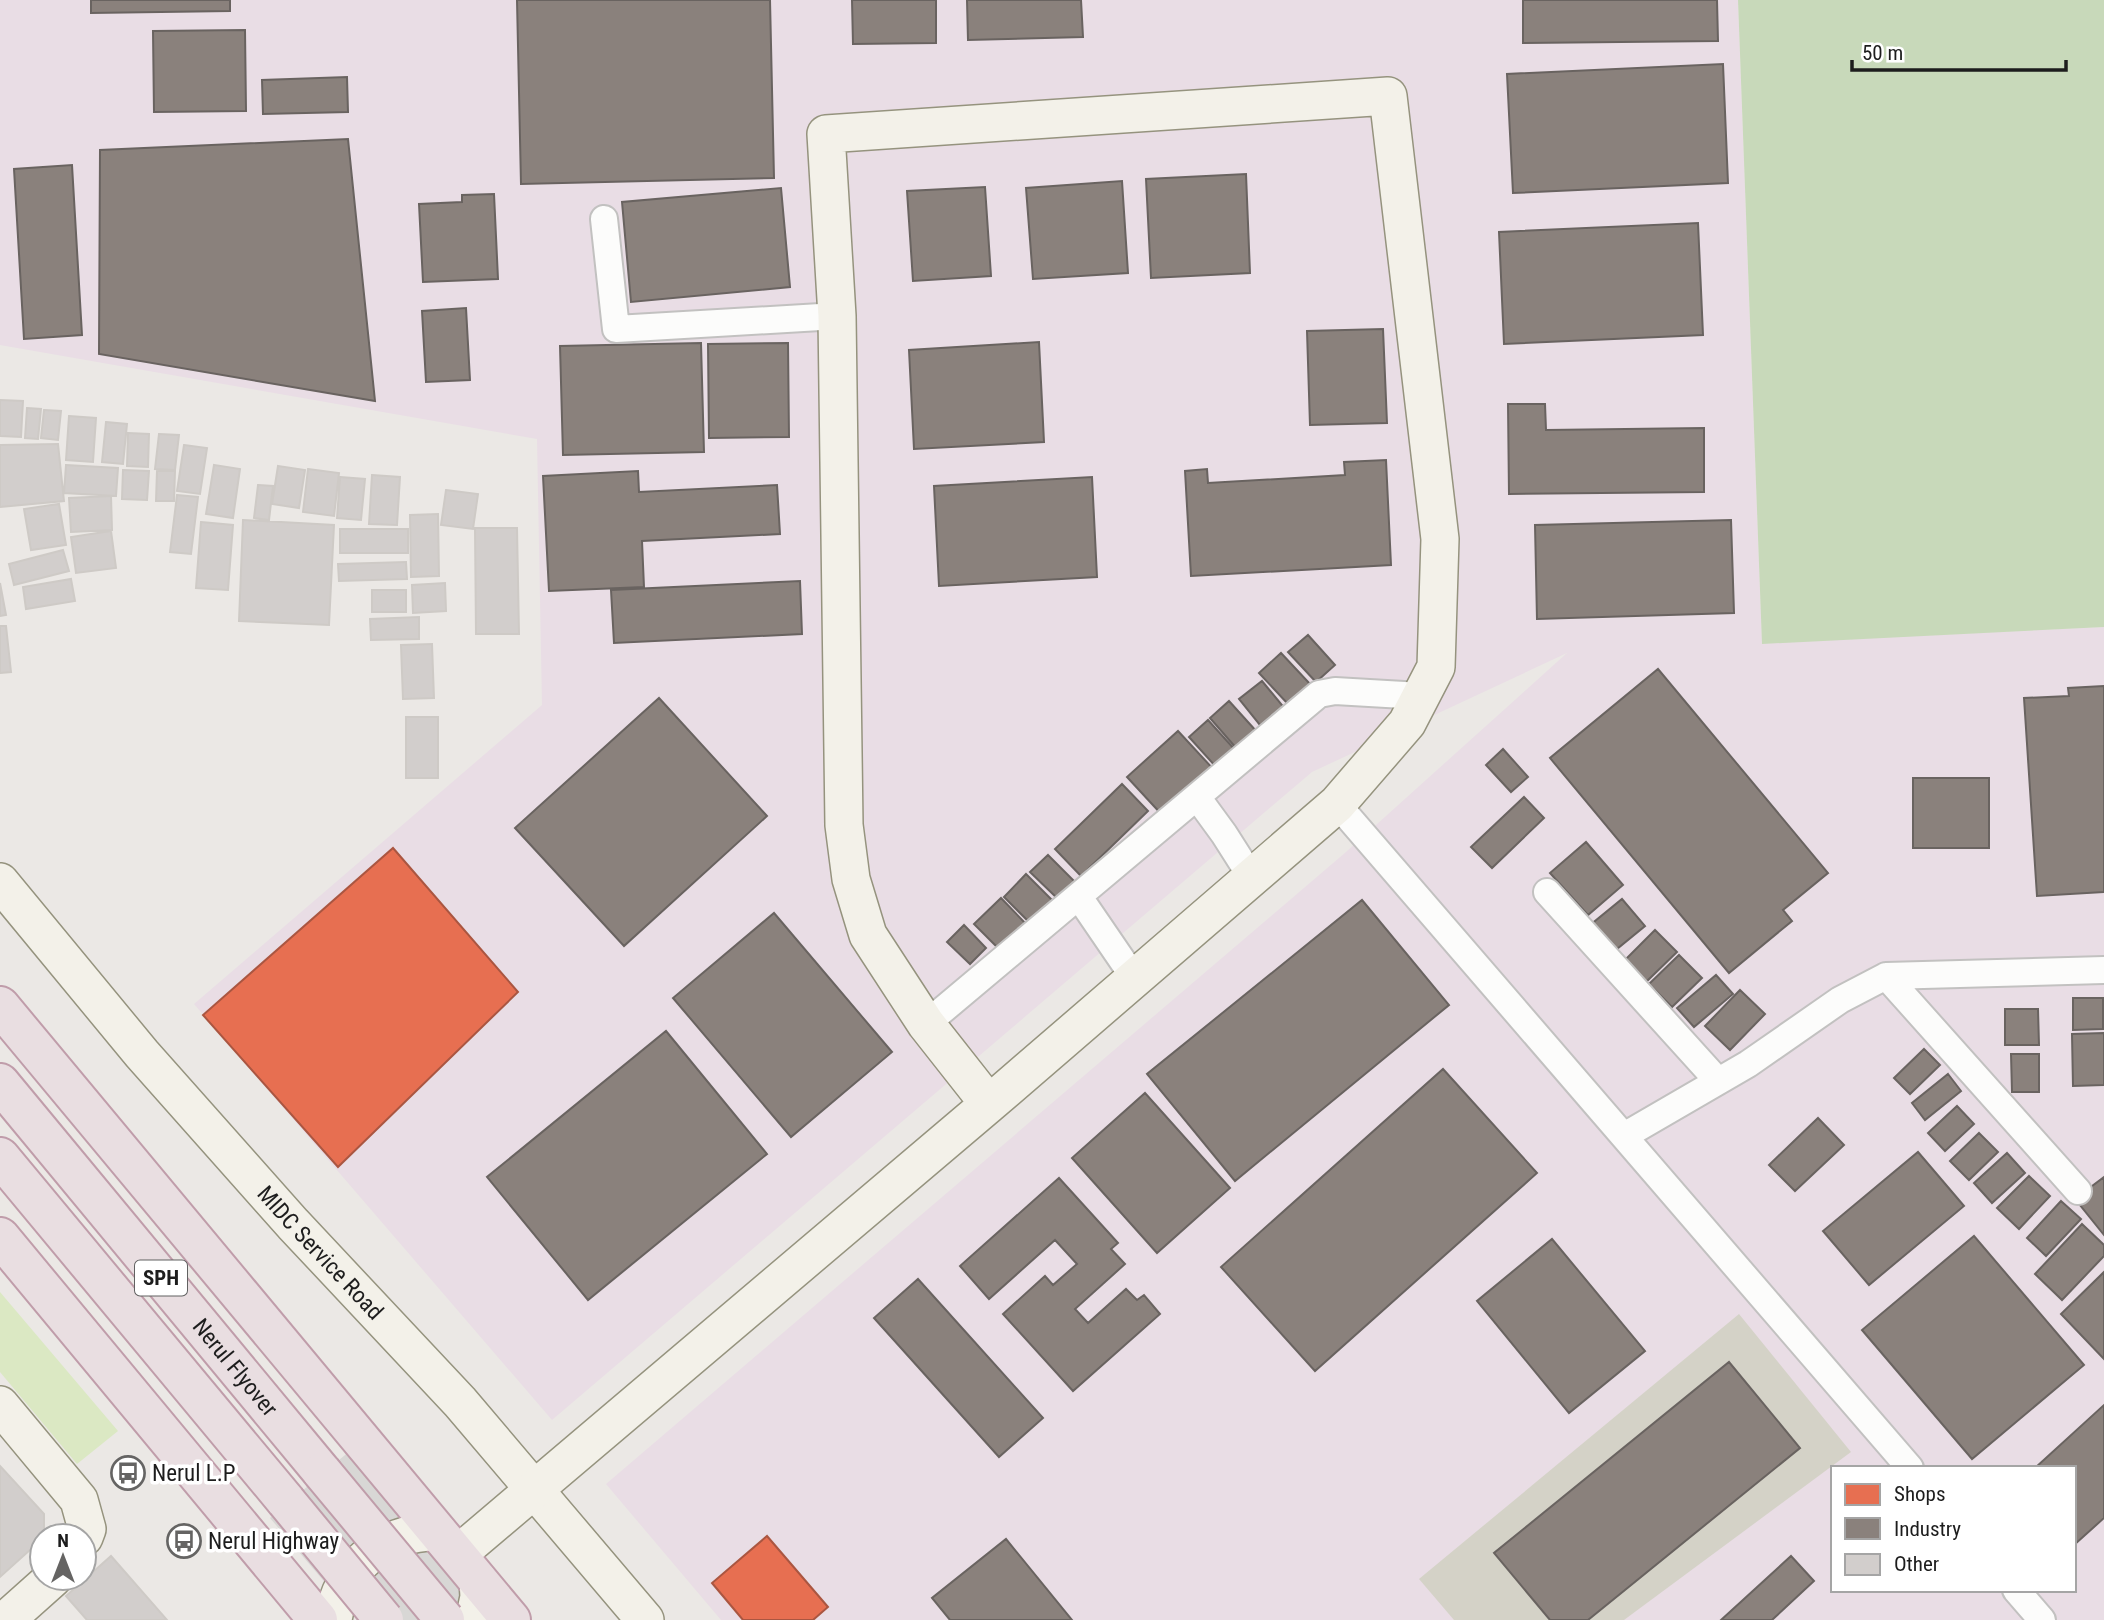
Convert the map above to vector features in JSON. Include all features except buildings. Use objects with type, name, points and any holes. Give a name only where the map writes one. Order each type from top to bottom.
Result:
[{"type":"highway","points":[[0,1006],[511,1620]]},
{"type":"highway","name":"Nerul Flyover","points":[[0,1083],[445,1620]]},
{"type":"highway","name":"Nerul Flyover","points":[[0,1157],[384,1620]]},
{"type":"highway","points":[[0,1237],[316,1616]]},
{"type":"street","points":[[458,1556],[989,1104],[1337,804],[1407,723],[1436,667],[1440,539],[1388,96],[826,134],[836,316],[844,825],[851,879],[868,934],[926,1024],[989,1104]]},
{"type":"street","points":[[604,219],[616,329],[836,316]]},
{"type":"street","points":[[926,1024],[1319,694],[1335,691],[1421,696]]},
{"type":"street","points":[[1197,797],[1252,878]]},
{"type":"street","points":[[1337,804],[1908,1466]]},
{"type":"street","name":"MIDC Service Road","points":[[0,882],[151,1064],[293,1224],[460,1402],[645,1620]]},
{"type":"street","points":[[1547,892],[1718,1081]]},
{"type":"street","points":[[1079,897],[1135,979]]},
{"type":"street","points":[[1624,1136],[1748,1064],[1840,1000],[1886,976],[2104,970]]},
{"type":"street","points":[[1886,976],[2078,1191]]},
{"type":"street","points":[[0,1405],[79,1500],[85,1522]]},
{"type":"street","points":[[316,1616],[335,1605],[341,1590],[361,1561],[374,1549],[406,1535],[424,1532],[458,1556],[479,1597],[474,1620]]},
{"type":"street","points":[[6,1620],[37,1592]]},
{"type":"street","points":[[2018,1592],[2042,1620]]},
{"type":"shaded area","points":[[0,0],[1738,0],[1762,643],[2104,627],[2104,1620],[721,1620],[606,1484],[1346,852],[1567,653],[1312,772],[552,1420],[194,1004],[542,705],[537,439],[0,345]]},
{"type":"shaded area","points":[[1739,1314],[1851,1452],[1624,1620],[1454,1620],[1419,1579]]},
{"type":"green space","points":[[1738,0],[2104,0],[2104,627],[1762,644]]},
{"type":"green space","points":[[0,1292],[118,1431],[77,1464],[0,1372]]},
{"type":"pier","points":[[351,1450],[495,1620],[357,1620],[270,1518]]},
{"type":"place","name":"Nerul L.P","points":[[128,1473]]},
{"type":"place","name":"Nerul Highway","points":[[184,1541]]}]
